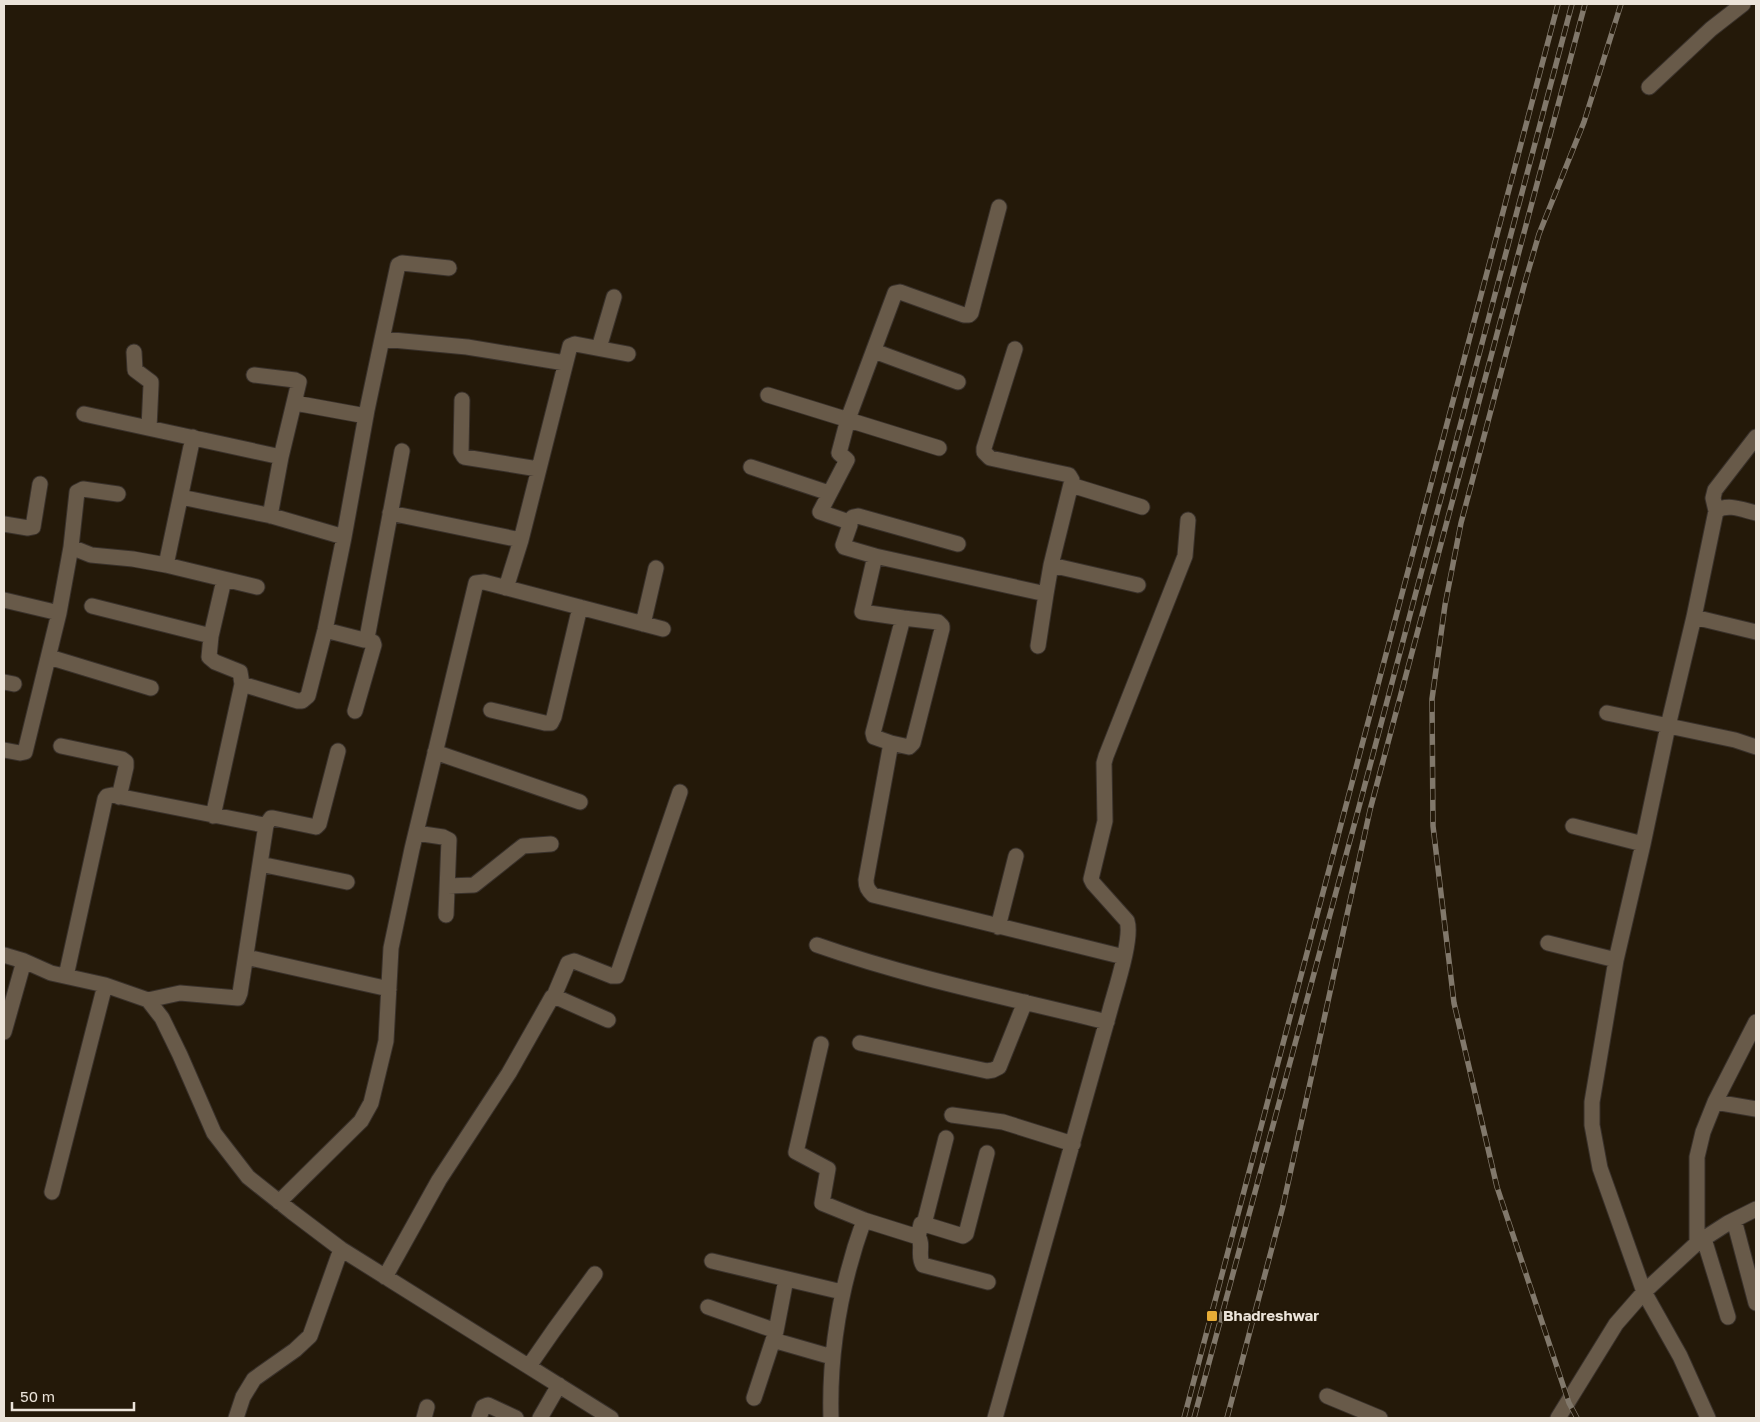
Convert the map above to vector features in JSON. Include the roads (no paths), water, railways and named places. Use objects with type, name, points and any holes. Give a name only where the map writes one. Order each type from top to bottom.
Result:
[{"type":"street","points":[[1649,86],[1711,29],[1743,4]]},
{"type":"street","points":[[850,522],[820,512],[847,460],[839,453],[848,419],[894,295],[898,292],[964,315],[969,315],[999,207]]},
{"type":"street","points":[[242,684],[298,701],[306,699],[325,630],[366,416],[398,265],[402,263],[449,268]]},
{"type":"street","points":[[599,348],[614,297]]},
{"type":"street","points":[[382,338],[466,347],[565,363]]},
{"type":"street","points":[[506,588],[521,540],[565,363],[572,344],[628,354]]},
{"type":"street","points":[[1015,349],[984,452],[990,458],[1069,476],[1072,480],[1051,565],[1038,646]]},
{"type":"street","points":[[874,350],[958,382]]},
{"type":"street","points":[[134,352],[135,370],[151,382],[152,385],[149,428]]},
{"type":"street","points":[[254,375],[299,382],[281,457],[270,516]]},
{"type":"street","points":[[768,395],[939,448]]},
{"type":"street","points":[[462,400],[461,452],[464,457],[538,469]]},
{"type":"street","points":[[295,403],[366,416]]},
{"type":"street","points":[[84,414],[281,457]]},
{"type":"street","points":[[166,565],[193,437]]},
{"type":"street","points":[[1708,1418],[1680,1356],[1644,1292],[1600,1168],[1592,1125],[1592,1102],[1616,960],[1694,617],[1716,511],[1713,498],[1715,490],[1756,437]]},
{"type":"street","points":[[365,640],[402,451]]},
{"type":"street","points":[[751,467],[829,493]]},
{"type":"street","points":[[4,524],[28,528],[33,527],[40,484]]},
{"type":"street","points":[[1071,485],[1142,507]]},
{"type":"street","points":[[4,750],[25,752],[59,613],[71,547],[77,492],[83,489],[118,494]]},
{"type":"street","points":[[181,497],[270,516],[344,538]]},
{"type":"street","points":[[1716,511],[1728,506],[1756,513]]},
{"type":"street","points":[[390,513],[521,540]]},
{"type":"street","points":[[958,544],[858,516],[853,517],[850,522],[843,546],[875,556],[1046,594]]},
{"type":"street","points":[[995,1418],[1107,1022],[1124,957],[1129,928],[1127,921],[1091,879],[1106,820],[1104,763],[1185,556],[1188,520]]},
{"type":"street","points":[[71,547],[91,555],[133,559],[166,565],[257,587]]},
{"type":"street","points":[[875,556],[862,612],[938,622],[942,626],[913,743],[907,747],[874,737],[873,733],[903,618]]},
{"type":"street","points":[[1051,565],[1138,585]]},
{"type":"street","points":[[643,624],[656,568]]},
{"type":"street","points":[[213,816],[242,684],[240,672],[211,660],[209,652],[224,580]]},
{"type":"street","points":[[279,1202],[361,1121],[371,1103],[386,1041],[391,948],[416,833],[476,583],[484,582],[663,629]]},
{"type":"street","points":[[4,600],[59,613]]},
{"type":"street","points":[[92,606],[212,636]]},
{"type":"street","points":[[492,710],[551,723],[580,607]]},
{"type":"street","points":[[1694,617],[1756,632]]},
{"type":"street","points":[[325,630],[373,642],[374,645],[355,711]]},
{"type":"street","points":[[48,658],[151,688]]},
{"type":"street","points":[[1607,713],[1735,740],[1756,747]]},
{"type":"street","points":[[891,743],[866,880],[866,886],[869,891],[873,894],[998,927],[1124,957]]},
{"type":"street","points":[[61,746],[122,759],[126,762],[119,797]]},
{"type":"street","points":[[4,955],[24,961],[51,973],[104,985],[148,1000],[180,993],[238,998],[266,825],[269,819],[273,818],[314,827],[318,826],[338,751]]},
{"type":"street","points":[[435,752],[580,802]]},
{"type":"street","points":[[385,1277],[439,1180],[509,1073],[554,996],[568,963],[574,962],[612,976],[617,976],[680,792]]},
{"type":"street","points":[[66,976],[107,796],[112,795],[266,825]]},
{"type":"street","points":[[1573,826],[1643,844]]},
{"type":"street","points":[[416,833],[443,837],[449,840],[446,915]]},
{"type":"street","points":[[448,886],[474,885],[523,846],[551,844]]},
{"type":"street","points":[[998,927],[1016,856]]},
{"type":"street","points":[[260,864],[347,882]]},
{"type":"street","points":[[1548,943],[1616,960]]},
{"type":"street","points":[[817,945],[858,959],[1107,1022]]},
{"type":"street","points":[[246,957],[389,989]]},
{"type":"street","points":[[4,1032],[24,961]]},
{"type":"street","points":[[52,1192],[104,985]]},
{"type":"street","points":[[554,996],[608,1020]]},
{"type":"street","points":[[148,1000],[162,1018],[214,1133],[248,1177],[345,1251],[611,1418]]},
{"type":"street","points":[[860,1043],[987,1071],[993,1070],[998,1067],[1025,1002]]},
{"type":"street","points":[[1728,1317],[1701,1241],[1697,1157],[1703,1132],[1715,1102],[1756,1022]]},
{"type":"street","points":[[821,1044],[796,1152],[828,1169],[822,1201],[825,1206],[864,1220],[964,1236],[987,1153]]},
{"type":"street","points":[[1715,1102],[1756,1109]]},
{"type":"street","points":[[952,1115],[1002,1122],[1073,1144]]},
{"type":"street","points":[[946,1138],[921,1230],[920,1258],[923,1265],[988,1282]]},
{"type":"street","points":[[1558,1418],[1616,1324],[1644,1292],[1701,1241],[1734,1220],[1756,1209]]},
{"type":"street","points":[[831,1418],[832,1357],[842,1292],[852,1254],[864,1220]]},
{"type":"street","points":[[1734,1220],[1756,1303]]},
{"type":"street","points":[[236,1418],[243,1397],[254,1379],[296,1350],[310,1336],[345,1251]]},
{"type":"street","points":[[712,1261],[842,1292]]},
{"type":"street","points":[[529,1366],[595,1274]]},
{"type":"street","points":[[754,1398],[774,1336],[786,1279]]},
{"type":"street","points":[[708,1307],[774,1336],[832,1357]]},
{"type":"street","points":[[540,1418],[559,1385]]},
{"type":"street","points":[[1327,1396],[1380,1418]]},
{"type":"street","points":[[479,1418],[483,1407],[488,1405],[516,1418]]},
{"type":"railway","points":[[1184,1418],[1558,4]]},
{"type":"railway","points":[[1194,1418],[1359,807],[1572,4]]},
{"type":"railway","points":[[1227,1418],[1283,1206],[1370,810],[1585,4]]},
{"type":"railway","points":[[1577,1418],[1569,1403],[1497,1187],[1454,1003],[1433,826],[1432,699],[1445,605],[1461,523],[1525,282],[1539,234],[1584,122],[1621,4]]},
{"type":"place","name":"Bhadreshwar","points":[[1212,1316]]}]
